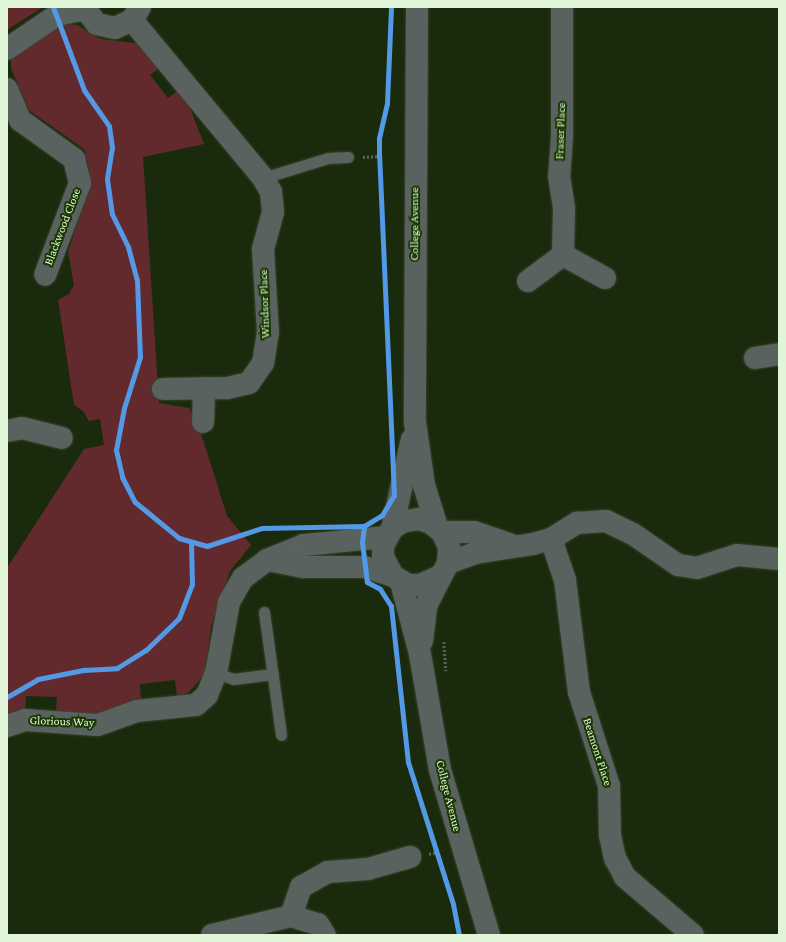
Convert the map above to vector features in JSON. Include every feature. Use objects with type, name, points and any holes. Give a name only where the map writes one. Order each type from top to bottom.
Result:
[{"type":"street","name":"Fraser Place","points":[[562,7],[562,137],[558,176],[564,209],[563,255]]},
{"type":"street","points":[[7,49],[57,15],[85,8],[93,21],[106,28],[124,26],[136,14]]},
{"type":"street","name":"College Avenue","points":[[414,13],[415,422],[424,485],[440,530],[449,547],[443,570],[426,606],[420,654]]},
{"type":"street","name":"Windsor Place","points":[[136,14],[263,178],[271,192],[273,212],[262,249],[268,332],[263,364],[249,383],[228,388],[163,389]]},
{"type":"street","name":"Blackwood Close","points":[[7,89],[20,120],[74,159],[80,183],[45,275]]},
{"type":"street","points":[[528,281],[563,255],[605,278]]},
{"type":"street","points":[[755,358],[779,354]]},
{"type":"street","points":[[204,388],[204,422]]},
{"type":"street","name":"College Avenue","points":[[415,422],[390,533],[383,557],[397,579],[420,654],[440,770],[489,935]]},
{"type":"street","points":[[7,431],[22,428],[62,438]]},
{"type":"street","points":[[390,533],[402,522],[418,519],[440,530],[474,532],[512,545]]},
{"type":"street","points":[[267,560],[304,567],[364,567],[397,579],[420,585],[443,570],[512,545],[533,544],[550,539],[577,523],[606,521],[633,534],[678,565],[697,568],[737,555],[779,559]]},
{"type":"street","name":"Glorious Way","points":[[7,726],[25,720],[98,725],[137,711],[196,705],[207,695],[216,673],[229,602],[243,578],[267,560],[304,545],[390,533]]},
{"type":"street","name":"Beamont Place","points":[[550,539],[565,580],[579,692],[609,786],[610,835],[615,858],[625,877],[693,935]]},
{"type":"street","points":[[291,916],[301,887],[328,872],[368,869],[410,857]]},
{"type":"street","points":[[212,935],[291,916],[318,924],[325,935]]},
{"type":"lane","points":[[263,178],[328,158],[348,157]]},
{"type":"lane","points":[[264,612],[282,735]]},
{"type":"lane","points":[[216,673],[233,679],[273,674]]},
{"type":"path","points":[[379,150],[379,164]]},
{"type":"path","points":[[443,636],[446,675]]},
{"type":"path","points":[[433,845],[438,860]]},
{"type":"shaded area","points":[[7,7],[43,7],[7,30]]},
{"type":"shaded area","points":[[65,24],[77,25],[101,39],[144,44],[164,65],[150,75],[168,98],[182,88],[204,144],[143,157],[159,403],[189,408],[201,433],[227,516],[251,545],[230,571],[211,626],[205,674],[188,693],[177,697],[175,680],[140,684],[141,701],[99,714],[56,713],[57,697],[26,696],[25,712],[7,715],[7,568],[84,449],[104,445],[100,419],[89,421],[83,411],[74,405],[58,300],[69,294],[74,285],[68,252],[87,191],[89,171],[84,149],[29,110],[11,68],[11,61],[24,45],[51,28]]},
{"type":"cycle path","points":[[53,7],[84,90],[109,126],[112,147],[107,179],[112,214],[128,247],[137,280],[140,357],[124,408],[116,450],[122,477],[135,502],[179,538],[207,546],[262,528],[364,526],[382,515],[394,495],[379,156],[379,138],[387,103],[391,7]]},
{"type":"cycle path","points":[[364,526],[362,542],[367,582],[380,589],[391,606],[408,762],[453,904],[459,935]]},
{"type":"cycle path","points":[[7,697],[38,679],[83,670],[117,668],[146,650],[179,618],[192,584],[191,543]]}]
